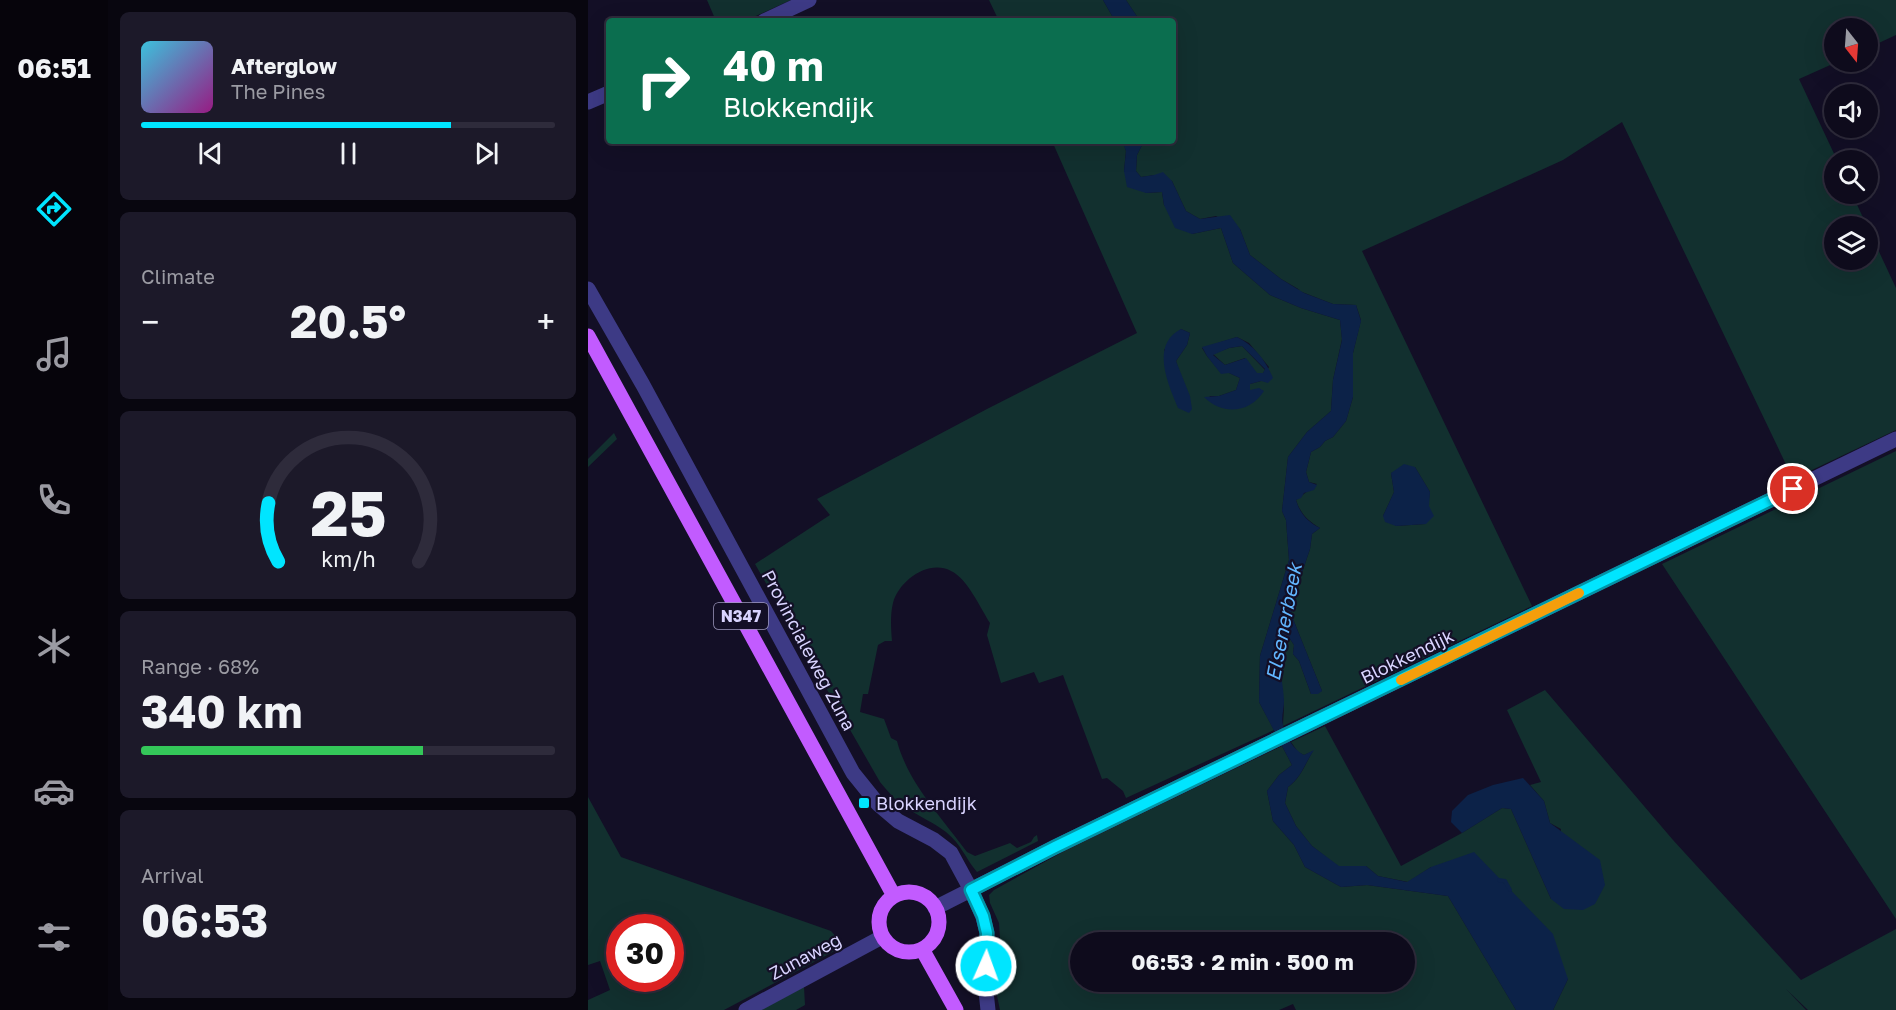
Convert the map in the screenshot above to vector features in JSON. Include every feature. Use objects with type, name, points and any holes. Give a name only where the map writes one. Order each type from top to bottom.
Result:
[{"type":"main road","name":"N347","points":[[588,336],[894,896]]},
{"type":"main road","points":[[908,892],[920,894],[935,908],[939,920],[938,929],[932,941],[922,949],[904,952],[890,947],[882,937],[879,916],[883,905],[894,896],[908,892]]},
{"type":"main road","points":[[922,949],[956,1010]]},
{"type":"street","points":[[770,18],[809,0]]},
{"type":"street","points":[[588,102],[606,94]]},
{"type":"street","name":"Provincialeweg Zuna","points":[[588,289],[643,385],[853,773],[878,804],[898,821],[934,840],[951,853],[983,916],[987,933],[985,982],[988,1010]]},
{"type":"street","name":"Blokkendijk","points":[[935,908],[1055,847],[1896,439]]},
{"type":"street","name":"Zunaweg","points":[[746,1010],[882,937]]},
{"type":"green space","points":[[707,0],[791,0],[752,18],[715,18]]},
{"type":"green space","points":[[989,0],[1103,0],[1113,18],[998,18]]},
{"type":"green space","points":[[1126,0],[1896,0],[1896,35],[1878,43],[1878,18],[1824,18],[1824,68],[1799,79],[1824,132],[1824,138],[1827,138],[1832,150],[1824,150],[1824,204],[1857,204],[1862,216],[1824,216],[1824,270],[1878,270],[1878,249],[1896,288],[1896,430],[1793,479],[1622,122],[1563,160],[1362,251],[1532,606],[1283,726],[1284,704],[1280,659],[1288,636],[1294,645],[1293,654],[1299,661],[1311,694],[1322,691],[1291,614],[1294,596],[1310,549],[1312,534],[1320,528],[1305,516],[1296,500],[1317,484],[1309,482],[1306,472],[1311,452],[1333,437],[1346,421],[1353,397],[1353,353],[1361,320],[1356,305],[1333,304],[1289,287],[1300,290],[1281,279],[1250,255],[1240,229],[1216,216],[1200,219],[1186,211],[1172,181],[1155,175],[1141,177],[1136,171],[1137,155],[1142,144],[1176,144],[1176,18],[1138,18]],"holes":[[[1415,467],[1430,492],[1425,524],[1396,526],[1383,516],[1394,492],[1391,473]]]},
{"type":"green space","points":[[1053,144],[1124,144],[1126,151],[1124,171],[1146,193],[1162,192],[1164,205],[1192,234],[1221,228],[1233,263],[1270,295],[1301,308],[1340,320],[1342,339],[1333,380],[1331,411],[1307,432],[1288,457],[1282,511],[1286,520],[1289,560],[1260,656],[1259,702],[1274,730],[1126,798],[1123,791],[1107,778],[1102,779],[1063,675],[1039,683],[1034,672],[1001,683],[987,635],[990,623],[963,580],[951,571],[933,568],[916,574],[901,587],[891,612],[892,641],[885,641],[878,645],[868,694],[863,694],[860,712],[884,719],[891,738],[897,741],[917,786],[967,852],[975,856],[1010,843],[1017,848],[1031,842],[1037,835],[1038,841],[977,872],[960,847],[946,832],[902,805],[880,782],[755,564],[830,515],[817,499],[1137,333]],"holes":[[[1181,329],[1190,333],[1187,345],[1176,361],[1183,382],[1164,350]],[[1237,337],[1249,343],[1269,367],[1261,381],[1250,384],[1250,391],[1207,400],[1210,396],[1219,396],[1236,390],[1240,378],[1229,373],[1221,373],[1202,348]]]},
{"type":"green space","points":[[1242,346],[1265,370],[1263,373],[1257,374],[1245,358],[1225,365],[1213,354]]},
{"type":"green space","points":[[614,433],[617,439],[588,467],[588,459]]},
{"type":"green space","points":[[1896,451],[1896,919],[1662,564]]},
{"type":"green space","points":[[1545,690],[1673,840],[1801,980],[1896,929],[1896,1010],[1808,1010],[1786,989],[1806,1010],[1553,1010],[1568,979],[1431,867],[1408,882],[1378,876],[1366,866],[1339,867],[1312,846],[1296,826],[1285,803],[1288,787],[1300,775],[1313,751],[1304,755],[1298,752],[1291,742],[1325,726],[1401,866],[1502,808],[1511,809],[1551,899],[1561,829],[1550,823],[1544,801],[1530,785],[1541,782],[1507,710]]},
{"type":"green space","points":[[1282,746],[1292,765],[1279,775],[1267,791],[1273,821],[1294,845],[1305,867],[1341,887],[1367,885],[1448,896],[1516,1010],[1296,1010],[1293,1004],[1279,1010],[1000,1010],[996,991],[999,923],[989,895],[994,890],[1068,849]]},
{"type":"green space","points":[[588,797],[621,857],[831,931],[844,946],[724,1010],[588,1010],[588,1000],[606,992],[684,992],[684,914],[606,914],[606,978],[600,961],[588,965]]},
{"type":"green space","points":[[804,987],[805,1005],[796,1010],[760,1010]]},
{"type":"water","points":[[1103,0],[1126,0],[1138,18],[1113,18]]},
{"type":"water","points":[[1123,144],[1142,144],[1137,155],[1136,171],[1141,177],[1163,172],[1172,181],[1186,211],[1200,219],[1230,215],[1240,229],[1250,255],[1304,293],[1333,304],[1356,305],[1361,321],[1353,353],[1353,397],[1346,421],[1333,437],[1311,452],[1306,472],[1309,482],[1317,485],[1314,490],[1304,493],[1296,500],[1305,517],[1320,528],[1312,534],[1310,549],[1294,596],[1291,614],[1322,691],[1318,694],[1311,694],[1299,661],[1293,654],[1294,645],[1288,636],[1280,662],[1284,729],[1290,742],[1301,753],[1304,755],[1314,750],[1300,775],[1288,787],[1285,803],[1296,826],[1312,846],[1339,866],[1366,866],[1378,876],[1407,882],[1431,867],[1474,852],[1553,934],[1568,979],[1553,1010],[1516,1010],[1448,896],[1367,885],[1341,887],[1305,867],[1294,845],[1273,821],[1267,791],[1279,775],[1292,765],[1259,702],[1260,656],[1289,560],[1286,520],[1282,511],[1288,457],[1307,432],[1331,411],[1333,380],[1342,340],[1340,320],[1301,308],[1270,295],[1233,263],[1221,228],[1192,234],[1175,228],[1164,205],[1162,192],[1146,193],[1127,187],[1124,171],[1126,151]]},
{"type":"water","points":[[1181,329],[1190,333],[1187,345],[1176,361],[1190,396],[1192,409],[1189,413],[1178,408],[1164,366],[1166,345]]},
{"type":"water","points":[[1237,337],[1259,354],[1273,378],[1268,383],[1261,381],[1250,384],[1250,390],[1259,388],[1264,391],[1244,408],[1219,407],[1204,397],[1219,396],[1236,390],[1240,378],[1229,373],[1221,374],[1202,347]],"holes":[[[1242,346],[1265,369],[1263,373],[1257,373],[1246,358],[1225,365],[1213,355],[1229,348]]]},
{"type":"water","points":[[1404,464],[1415,467],[1430,492],[1429,506],[1434,516],[1426,524],[1396,526],[1385,522],[1383,516],[1394,492],[1391,473]]},
{"type":"water","points":[[1523,778],[1544,801],[1550,823],[1600,860],[1605,885],[1595,904],[1583,910],[1564,909],[1551,899],[1511,809],[1502,808],[1462,833],[1451,822],[1452,811],[1468,795],[1493,785]]},
{"type":"waterway","name":"Elsenerbeek","points":[[1499,880],[1505,881],[1510,890]]},
{"type":"slow traffic","points":[[1401,680],[1579,593]]},
{"type":"place","name":"Blokkendijk","points":[[864,803]]},
{"type":"route","points":[[986,966],[987,933],[983,916],[971,890],[1055,847],[1793,489]]}]
